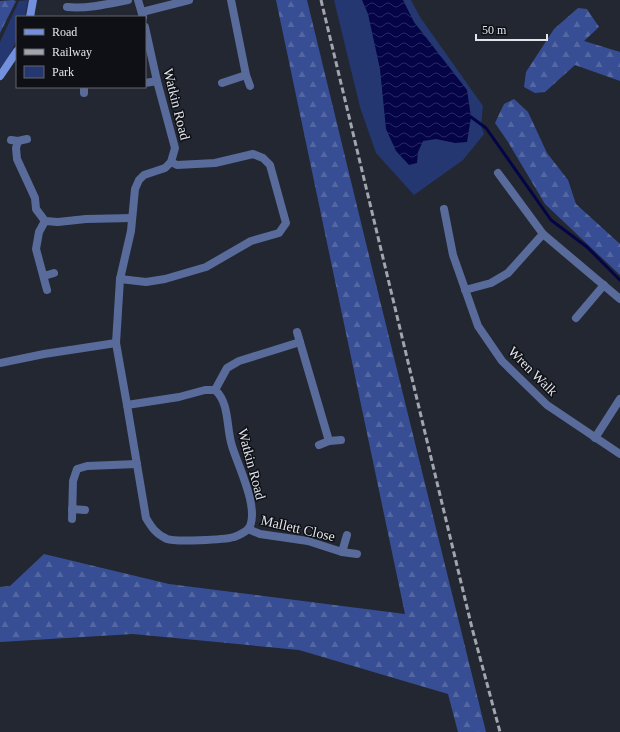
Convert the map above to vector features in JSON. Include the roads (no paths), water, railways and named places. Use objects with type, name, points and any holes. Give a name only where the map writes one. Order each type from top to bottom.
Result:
[{"type":"street","points":[[30,16],[34,0]]},
{"type":"street","points":[[67,8],[107,4],[128,0]]},
{"type":"street","points":[[138,0],[142,15],[189,0]]},
{"type":"street","points":[[231,0],[246,75],[250,86]]},
{"type":"street","name":"Watkin Road","points":[[146,32],[157,81],[175,148],[171,162]]},
{"type":"street","points":[[0,76],[16,52]]},
{"type":"street","points":[[222,83],[246,75]]},
{"type":"street","points":[[146,83],[157,81]]},
{"type":"street","points":[[27,139],[14,140],[17,159],[35,198],[36,209],[45,221],[58,222],[86,219],[132,218]]},
{"type":"street","points":[[120,279],[146,282],[165,279],[206,267],[251,241],[279,233],[286,224],[270,165],[263,158],[252,154],[215,162],[177,165],[171,162],[165,168],[144,176],[138,180],[135,189],[131,231],[120,279],[116,343],[146,518],[154,531],[168,539],[193,540],[235,537],[248,529]]},
{"type":"street","points":[[498,173],[543,234],[620,299]]},
{"type":"street","name":"Wren Walk","points":[[444,209],[453,255],[478,326],[502,361],[547,404],[620,454]]},
{"type":"street","points":[[45,221],[39,232],[36,249],[47,290]]},
{"type":"street","points":[[465,290],[491,283],[508,273],[543,234]]},
{"type":"street","points":[[44,276],[54,273]]},
{"type":"street","points":[[576,318],[604,285]]},
{"type":"street","points":[[297,332],[330,441]]},
{"type":"street","points":[[127,405],[179,397],[205,390],[214,390],[227,368],[239,361],[300,342]]},
{"type":"street","points":[[0,363],[44,354],[116,343]]},
{"type":"street","name":"Watkin Road","points":[[214,390],[220,395],[225,409],[232,445],[249,490],[252,518],[248,529]]},
{"type":"street","points":[[595,438],[620,399]]},
{"type":"street","points":[[319,445],[330,441],[341,440]]},
{"type":"street","points":[[72,520],[73,481],[77,469],[87,466],[137,464]]},
{"type":"street","points":[[72,509],[85,510]]},
{"type":"street","name":"Mallett Close","points":[[248,529],[260,534],[308,540],[342,552],[357,554]]},
{"type":"street","name":"Mallett Close","points":[[342,552],[347,535]]},
{"type":"water","points":[[362,0],[403,0],[414,22],[467,90],[471,117],[467,142],[455,143],[436,139],[423,141],[418,152],[417,163],[409,165],[396,151],[386,129],[380,69],[368,14]]},
{"type":"waterway","points":[[471,117],[486,128],[551,220],[587,247],[620,280]]},
{"type":"railway","points":[[321,0],[472,628],[500,732]]}]
